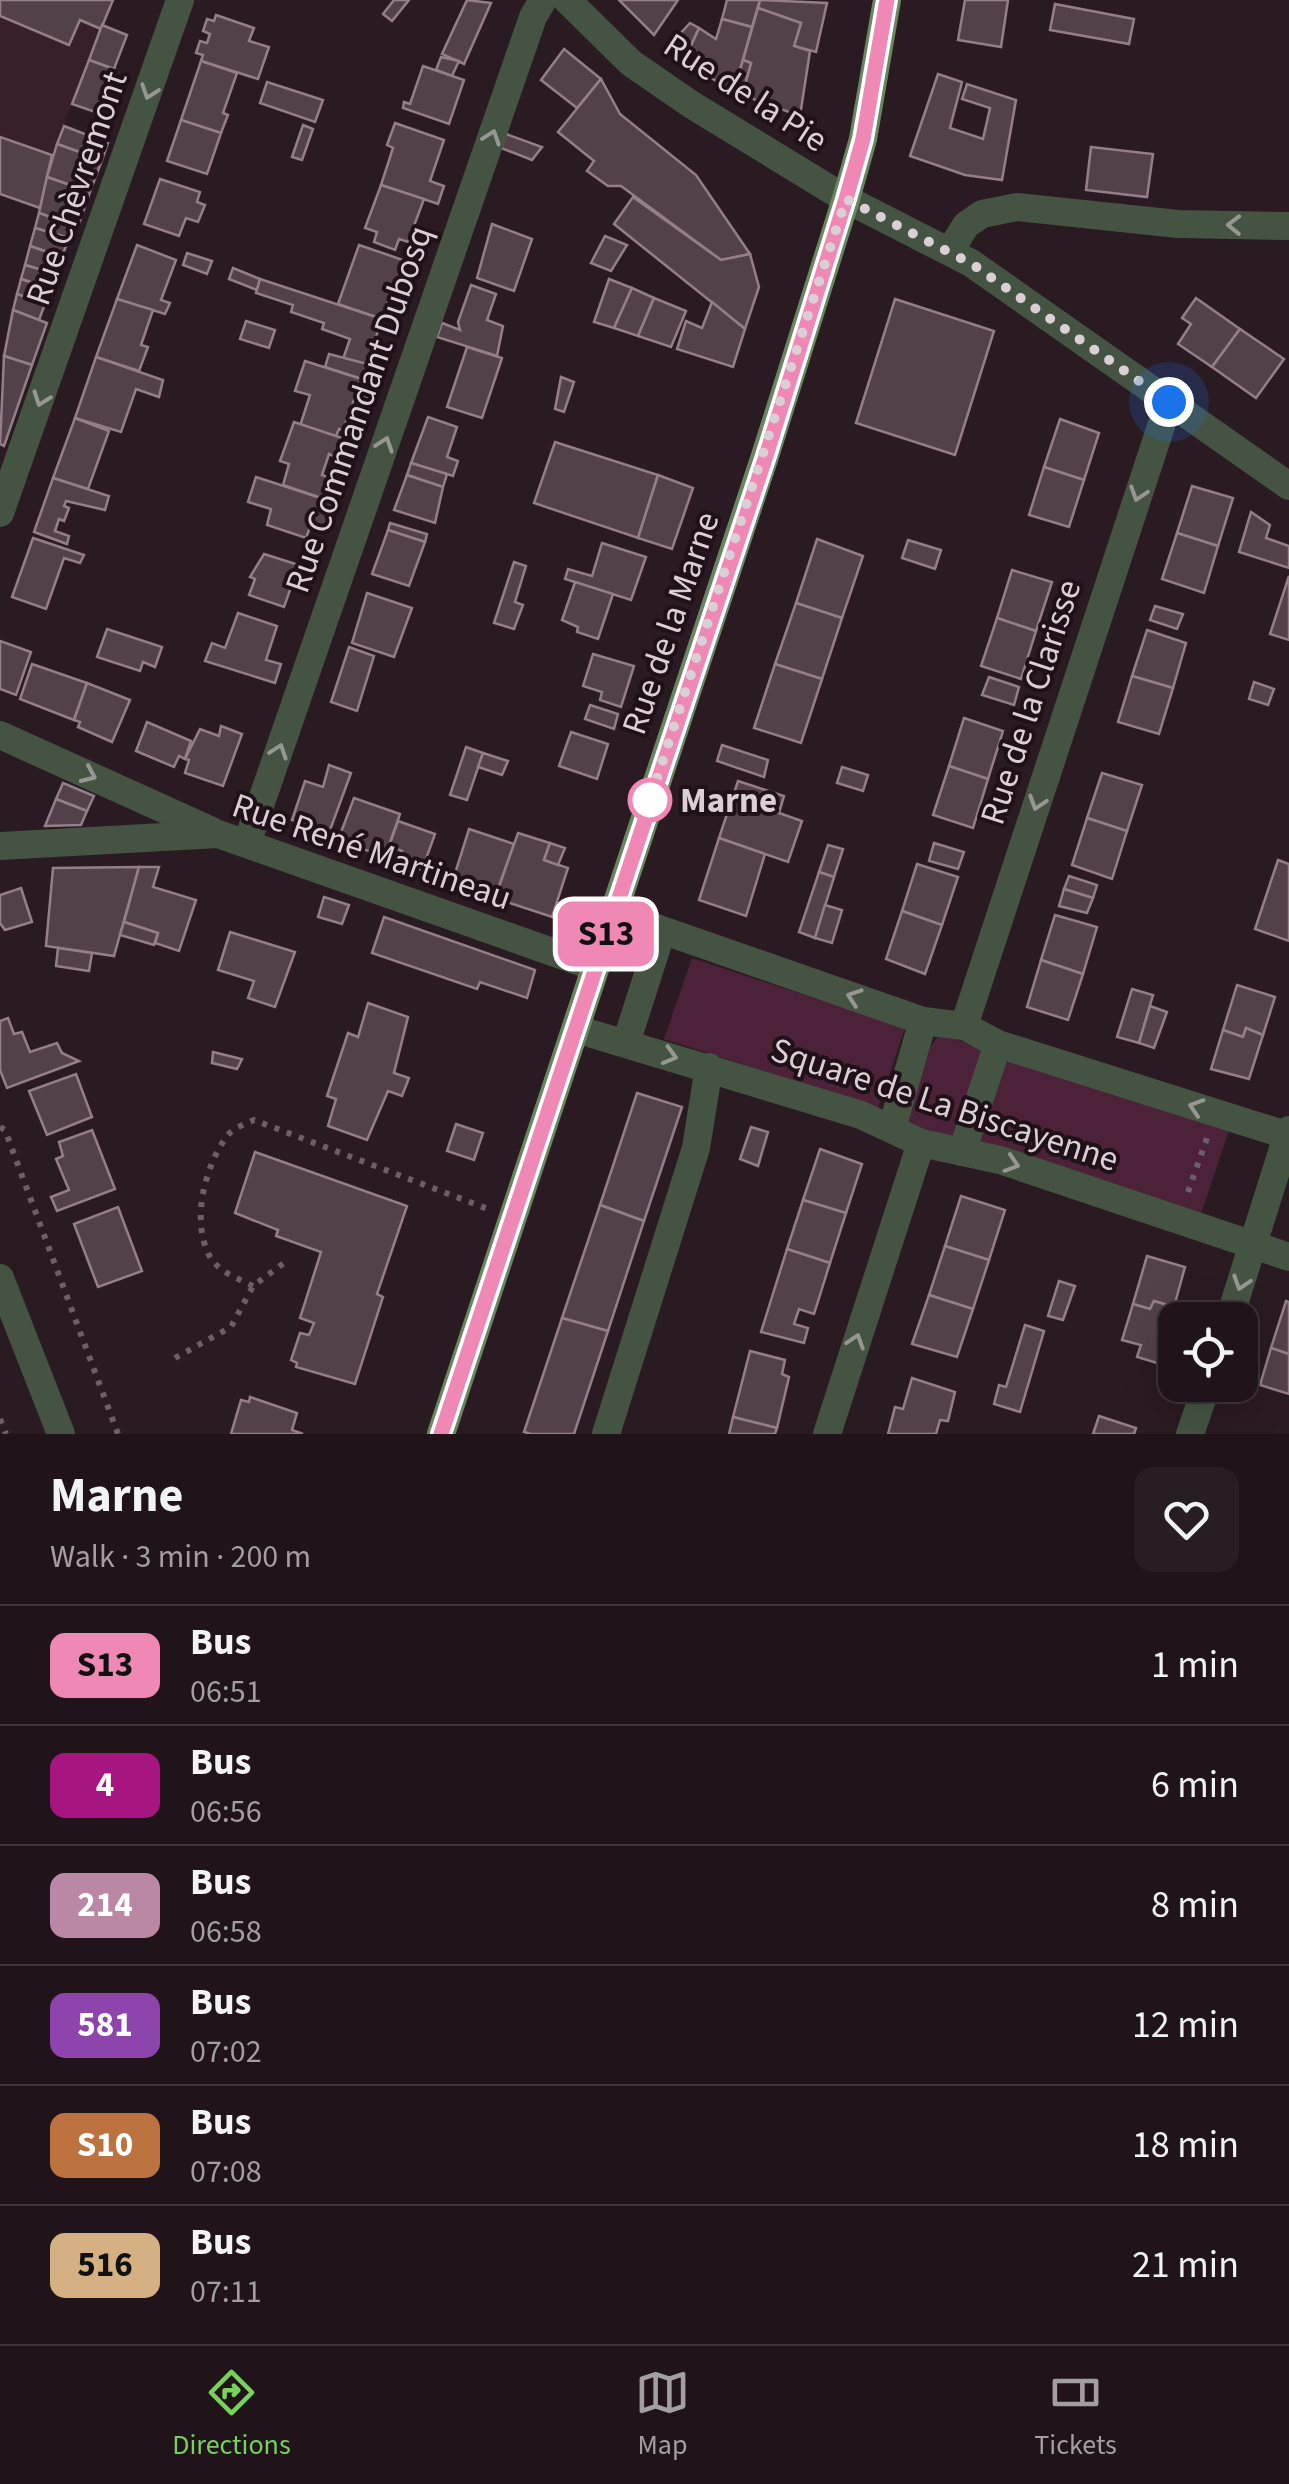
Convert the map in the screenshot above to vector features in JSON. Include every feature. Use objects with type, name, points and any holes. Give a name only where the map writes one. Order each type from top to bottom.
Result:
[{"type":"main road","name":"Rue de la Marne","points":[[441,1434],[766,456],[846,199],[863,139],[887,0]]},
{"type":"street","name":"Rue Chèvremont","points":[[0,512],[180,0]]},
{"type":"street","name":"Rue Commandant Dubosq","points":[[247,843],[543,0]]},
{"type":"street","name":"Rue de la Pie","points":[[567,0],[631,62],[846,199],[950,251],[1289,486]]},
{"type":"street","points":[[950,251],[966,224],[998,208],[1037,208],[1178,224],[1289,226]]},
{"type":"street","name":"Rue de la Clarisse","points":[[964,1026],[1169,402]]},
{"type":"street","points":[[0,734],[218,834]]},
{"type":"street","name":"Rue René Martineau","points":[[0,846],[218,834],[595,966]]},
{"type":"street","name":"Square de La Biscayenne","points":[[612,912],[924,1021],[964,1026],[998,1044],[1288,1134]]},
{"type":"street","points":[[626,1044],[662,930]]},
{"type":"street","points":[[892,1128],[924,1021]]},
{"type":"street","name":"Square de La Biscayenne","points":[[576,1029],[708,1067],[892,1128],[920,1143],[1000,1160],[1289,1257]]},
{"type":"street","points":[[962,1152],[998,1044]]},
{"type":"street","points":[[606,1434],[696,1148],[708,1067]]},
{"type":"street","points":[[1234,1302],[1288,1134]]},
{"type":"street","points":[[827,1434],[920,1143]]},
{"type":"street","points":[[0,1278],[60,1434]]},
{"type":"street","points":[[1190,1434],[1201,1402]]},
{"type":"path","points":[[1178,1220],[1215,1113]]},
{"type":"path","points":[[254,1286],[223,1272],[210,1258],[201,1230],[203,1195],[215,1158],[230,1132],[254,1120],[513,1218]]},
{"type":"path","points":[[0,1127],[5,1130],[118,1434]]},
{"type":"path","points":[[175,1358],[232,1326],[254,1286],[284,1263]]},
{"type":"path","points":[[0,1419],[6,1434]]},
{"type":"shaded area","points":[[0,16],[69,45],[80,20],[102,25],[52,155],[0,137]]},
{"type":"shaded area","points":[[692,958],[905,1028],[878,1108],[664,1039]]},
{"type":"shaded area","points":[[940,1034],[982,1048],[985,1063],[955,1135],[941,1138],[907,1122],[924,1055]]},
{"type":"shaded area","points":[[1009,1056],[1229,1130],[1200,1217],[980,1143]]},
{"type":"building","points":[[0,0],[113,0],[101,29],[80,20],[69,45],[0,16]]},
{"type":"building","points":[[394,0],[409,0],[392,21],[383,14]]},
{"type":"building","points":[[467,0],[491,3],[464,64],[442,54]]},
{"type":"building","points":[[619,0],[678,0],[654,35]]},
{"type":"building","points":[[727,0],[760,0],[752,27],[722,19]]},
{"type":"building","points":[[760,0],[827,3],[816,52],[794,46],[801,23],[758,8]]},
{"type":"building","points":[[965,0],[1008,0],[1001,47],[958,40]]},
{"type":"building","points":[[1055,4],[1134,19],[1129,44],[1050,30]]},
{"type":"building","points":[[758,8],[801,23],[794,46],[810,51],[800,116],[742,95],[751,63],[743,60]]},
{"type":"building","points":[[216,15],[254,28],[249,41],[269,47],[258,79],[201,61],[203,55],[196,53],[200,41],[207,43],[210,34],[203,31],[207,19],[214,21]]},
{"type":"building","points":[[722,19],[752,27],[734,91],[683,62],[699,28],[716,39]]},
{"type":"building","points":[[690,23],[699,28],[683,62],[667,48]]},
{"type":"building","points":[[102,25],[127,35],[114,69],[89,60]]},
{"type":"building","points":[[564,49],[601,79],[577,108],[541,80]]},
{"type":"building","points":[[441,57],[459,61],[452,76],[436,70]]},
{"type":"building","points":[[89,60],[114,69],[98,113],[72,104]]},
{"type":"building","points":[[743,60],[751,63],[742,95],[734,91]]},
{"type":"building","points":[[201,61],[237,73],[223,113],[228,115],[221,133],[181,120]]},
{"type":"building","points":[[423,66],[464,80],[449,124],[403,108],[404,102],[410,104]]},
{"type":"building","points":[[938,74],[962,82],[950,128],[983,139],[990,108],[962,99],[967,84],[1016,100],[1002,180],[965,175],[910,156]]},
{"type":"building","points":[[601,79],[620,114],[696,175],[750,254],[721,260],[621,186],[608,186],[587,171],[594,161],[558,132]]},
{"type":"building","points":[[267,82],[323,100],[315,122],[260,103]]},
{"type":"building","points":[[181,120],[221,133],[207,174],[167,161]]},
{"type":"building","points":[[395,123],[444,140],[430,181],[444,186],[438,204],[381,185],[393,148],[387,145]]},
{"type":"building","points":[[303,125],[313,129],[302,160],[292,157]]},
{"type":"building","points":[[64,126],[108,143],[102,160],[57,144]]},
{"type":"building","points":[[506,134],[542,147],[532,160],[501,148]]},
{"type":"building","points":[[0,137],[52,155],[40,208],[0,194]]},
{"type":"building","points":[[57,144],[102,160],[90,192],[47,177]]},
{"type":"building","points":[[1091,147],[1153,154],[1147,197],[1086,190]]},
{"type":"building","points":[[47,177],[90,192],[78,227],[39,213]]},
{"type":"building","points":[[160,179],[200,192],[197,202],[205,205],[198,222],[186,218],[179,236],[144,224]]},
{"type":"building","points":[[381,185],[424,199],[408,242],[399,239],[395,250],[374,242],[377,232],[365,228]]},
{"type":"building","points":[[633,197],[721,260],[750,254],[759,287],[745,329],[614,224]]},
{"type":"building","points":[[39,213],[74,225],[69,238],[35,228]]},
{"type":"building","points":[[492,224],[532,239],[514,291],[477,278]]},
{"type":"building","points":[[35,228],[69,238],[62,257],[30,246]]},
{"type":"building","points":[[605,236],[627,245],[611,271],[591,263]]},
{"type":"building","points":[[137,245],[176,260],[161,300],[170,303],[165,314],[117,299]]},
{"type":"building","points":[[359,245],[403,260],[398,293],[392,290],[382,319],[338,304]]},
{"type":"building","points":[[30,246],[62,257],[56,274],[25,265]]},
{"type":"building","points":[[187,253],[212,261],[207,274],[183,265]]},
{"type":"building","points":[[25,265],[56,274],[51,289],[21,279]]},
{"type":"building","points":[[233,268],[260,279],[257,290],[229,279]]},
{"type":"building","points":[[21,279],[51,289],[45,304],[17,294]]},
{"type":"building","points":[[260,279],[382,319],[366,367],[343,359],[350,339],[322,329],[324,323],[291,312],[293,305],[256,293]]},
{"type":"building","points":[[609,279],[632,288],[614,328],[594,322]]},
{"type":"building","points":[[471,285],[496,294],[487,320],[503,326],[497,356],[437,337],[442,323],[460,330],[458,322]]},
{"type":"building","points":[[632,288],[654,298],[638,336],[614,328]]},
{"type":"building","points":[[17,294],[45,304],[39,320],[13,310]]},
{"type":"building","points":[[654,298],[686,311],[671,347],[638,336]]},
{"type":"building","points":[[1196,298],[1240,329],[1212,367],[1178,344],[1191,324],[1182,318]]},
{"type":"building","points":[[117,299],[153,310],[141,345],[148,347],[139,371],[96,357]]},
{"type":"building","points":[[895,299],[994,331],[955,455],[856,423]]},
{"type":"building","points":[[712,302],[745,329],[733,367],[677,349],[686,321],[702,328]]},
{"type":"building","points":[[13,310],[47,323],[32,365],[4,356]]},
{"type":"building","points":[[246,321],[275,330],[269,348],[240,339]]},
{"type":"building","points":[[1240,329],[1284,359],[1256,398],[1212,367]]},
{"type":"building","points":[[467,347],[502,358],[482,418],[447,407]]},
{"type":"building","points":[[329,354],[383,368],[377,384],[325,367]]},
{"type":"building","points":[[4,356],[32,365],[4,446],[0,444]]},
{"type":"building","points":[[96,357],[163,380],[159,397],[136,389],[121,432],[75,418]]},
{"type":"building","points":[[305,361],[377,384],[372,400],[356,394],[343,430],[339,429],[336,436],[300,426],[310,395],[295,391]]},
{"type":"building","points":[[561,377],[574,382],[564,412],[555,409]]},
{"type":"building","points":[[428,417],[457,427],[447,457],[458,461],[453,476],[411,463]]},
{"type":"building","points":[[75,418],[109,431],[88,489],[53,478]]},
{"type":"building","points":[[1060,419],[1099,433],[1084,480],[1044,467]]},
{"type":"building","points":[[294,422],[342,438],[336,457],[329,454],[322,475],[343,483],[336,503],[283,485],[289,464],[280,461]]},
{"type":"building","points":[[555,442],[658,475],[638,538],[534,503]]},
{"type":"building","points":[[411,463],[447,474],[443,487],[407,475]]},
{"type":"building","points":[[1044,467],[1084,480],[1069,527],[1029,515]]},
{"type":"building","points":[[407,475],[443,487],[435,523],[394,510]]},
{"type":"building","points":[[658,475],[693,488],[672,549],[638,538]]},
{"type":"building","points":[[256,477],[336,503],[328,527],[312,522],[306,538],[267,525],[271,509],[248,502]]},
{"type":"building","points":[[53,478],[109,496],[105,510],[66,501],[64,506],[69,508],[55,531],[69,536],[67,544],[34,532]]},
{"type":"building","points":[[1192,486],[1233,498],[1218,546],[1177,533]]},
{"type":"building","points":[[1251,512],[1270,525],[1266,538],[1289,546],[1289,568],[1239,552]]},
{"type":"building","points":[[390,523],[427,534],[425,542],[388,530]]},
{"type":"building","points":[[388,530],[425,542],[409,586],[372,574]]},
{"type":"building","points":[[1177,533],[1218,546],[1204,593],[1162,579]]},
{"type":"building","points":[[33,538],[84,555],[80,563],[64,558],[46,609],[12,597]]},
{"type":"building","points":[[817,539],[863,556],[842,618],[796,603]]},
{"type":"building","points":[[908,540],[941,550],[935,569],[902,558]]},
{"type":"building","points":[[602,543],[646,557],[631,600],[565,579],[568,569],[592,576]]},
{"type":"building","points":[[264,554],[299,565],[284,607],[249,595],[255,579],[250,577]]},
{"type":"building","points":[[514,562],[526,566],[515,602],[523,605],[514,629],[494,623]]},
{"type":"building","points":[[1012,570],[1052,582],[1036,631],[997,618]]},
{"type":"building","points":[[1289,576],[1289,640],[1270,634]]},
{"type":"building","points":[[575,582],[613,594],[598,639],[577,632],[578,627],[562,620]]},
{"type":"building","points":[[367,593],[412,608],[394,657],[352,643]]},
{"type":"building","points":[[796,603],[842,618],[822,679],[775,664]]},
{"type":"building","points":[[1155,606],[1183,614],[1177,629],[1150,620]]},
{"type":"building","points":[[238,613],[277,626],[266,660],[281,664],[275,683],[205,661],[212,643],[225,648]]},
{"type":"building","points":[[997,618],[1036,631],[1021,679],[981,666]]},
{"type":"building","points":[[107,629],[162,647],[155,667],[143,662],[140,671],[97,657]]},
{"type":"building","points":[[1147,630],[1186,643],[1173,688],[1132,676]]},
{"type":"building","points":[[0,641],[31,652],[16,695],[0,689]]},
{"type":"building","points":[[349,647],[374,656],[357,711],[331,702]]},
{"type":"building","points":[[593,654],[634,666],[621,707],[600,700],[602,692],[583,686]]},
{"type":"building","points":[[32,664],[87,683],[74,720],[20,699]]},
{"type":"building","points":[[775,664],[822,679],[801,743],[754,728]]},
{"type":"building","points":[[1132,676],[1173,688],[1159,734],[1118,722]]},
{"type":"building","points":[[989,677],[1019,687],[1014,705],[982,695]]},
{"type":"building","points":[[1254,682],[1274,689],[1268,705],[1249,699]]},
{"type":"building","points":[[87,683],[130,700],[112,742],[78,727],[80,722],[74,720]]},
{"type":"building","points":[[590,705],[618,714],[614,729],[585,719]]},
{"type":"building","points":[[964,718],[1003,731],[988,779],[949,766]]},
{"type":"building","points":[[147,722],[191,741],[185,759],[179,756],[174,767],[136,751]]},
{"type":"building","points":[[221,726],[242,734],[223,786],[185,773],[189,760],[185,759],[200,729],[219,736]]},
{"type":"building","points":[[571,732],[608,744],[597,779],[559,766]]},
{"type":"building","points":[[722,745],[768,760],[764,777],[717,761]]},
{"type":"building","points":[[466,747],[483,753],[467,800],[450,795]]},
{"type":"building","points":[[483,753],[508,761],[502,775],[478,767]]},
{"type":"building","points":[[329,765],[351,773],[329,833],[292,820],[305,781],[323,787]]},
{"type":"building","points":[[949,766],[988,779],[973,828],[933,815]]},
{"type":"building","points":[[842,767],[868,775],[863,791],[837,783]]},
{"type":"building","points":[[1102,773],[1142,785],[1127,831],[1087,818]]},
{"type":"building","points":[[738,781],[784,796],[779,813],[802,821],[788,862],[719,838]]},
{"type":"building","points":[[63,783],[94,796],[87,811],[56,799]]},
{"type":"building","points":[[354,798],[400,814],[385,857],[338,840]]},
{"type":"building","points":[[56,799],[87,811],[81,825],[45,826]]},
{"type":"building","points":[[1087,818],[1127,831],[1112,879],[1072,865]]},
{"type":"building","points":[[398,821],[435,834],[422,870],[399,861],[402,851],[389,846]]},
{"type":"building","points":[[469,829],[514,844],[495,898],[452,883]]},
{"type":"building","points":[[518,833],[550,843],[544,860],[568,868],[552,917],[495,898]]},
{"type":"building","points":[[719,838],[765,854],[746,916],[699,900]]},
{"type":"building","points":[[550,843],[565,848],[558,865],[544,860]]},
{"type":"building","points":[[934,843],[964,852],[958,869],[929,861]]},
{"type":"building","points":[[828,845],[843,849],[834,877],[819,872]]},
{"type":"building","points":[[1278,860],[1289,864],[1289,941],[1255,929]]},
{"type":"building","points":[[917,864],[958,877],[942,925],[902,911]]},
{"type":"building","points":[[139,867],[114,956],[46,946],[53,868]]},
{"type":"building","points":[[139,867],[159,867],[153,887],[196,900],[179,951],[155,943],[158,933],[124,922]]},
{"type":"building","points":[[819,872],[834,877],[815,938],[799,932]]},
{"type":"building","points":[[1069,876],[1097,885],[1093,898],[1064,889]]},
{"type":"building","points":[[21,888],[32,922],[5,930],[0,923],[0,895]]},
{"type":"building","points":[[1064,889],[1093,898],[1087,913],[1059,906]]},
{"type":"building","points":[[324,897],[349,905],[342,924],[318,917]]},
{"type":"building","points":[[825,905],[842,910],[832,943],[815,938]]},
{"type":"building","points":[[902,911],[942,925],[925,974],[886,959]]},
{"type":"building","points":[[1055,915],[1097,927],[1083,974],[1041,960]]},
{"type":"building","points":[[384,917],[535,970],[527,998],[480,982],[477,989],[372,953]]},
{"type":"building","points":[[124,922],[158,933],[154,945],[120,935]]},
{"type":"building","points":[[230,932],[295,952],[275,1007],[248,998],[254,981],[218,970]]},
{"type":"building","points":[[58,948],[92,953],[89,971],[56,966]]},
{"type":"building","points":[[1041,960],[1083,974],[1068,1020],[1027,1007]]},
{"type":"building","points":[[1237,985],[1275,997],[1263,1035],[1246,1028],[1243,1037],[1223,1030]]},
{"type":"building","points":[[1132,989],[1153,995],[1139,1043],[1117,1037]]},
{"type":"building","points":[[368,1003],[408,1017],[394,1073],[409,1078],[402,1096],[388,1091],[367,1140],[328,1126],[336,1099],[327,1096],[348,1033],[358,1037]]},
{"type":"building","points":[[1150,1006],[1167,1012],[1154,1048],[1139,1043]]},
{"type":"building","points":[[8,1018],[14,1034],[22,1032],[30,1052],[57,1043],[62,1053],[79,1061],[7,1088],[0,1070],[0,1021]]},
{"type":"building","points":[[1246,1028],[1263,1035],[1249,1079],[1211,1069],[1223,1030],[1243,1037]]},
{"type":"building","points":[[213,1052],[242,1059],[237,1069],[212,1063]]},
{"type":"building","points":[[76,1074],[92,1117],[47,1135],[29,1091]]},
{"type":"building","points":[[637,1093],[682,1107],[644,1221],[600,1205]]},
{"type":"building","points":[[456,1124],[483,1133],[474,1160],[447,1151]]},
{"type":"building","points":[[751,1127],[768,1132],[758,1166],[740,1159]]},
{"type":"building","points":[[92,1130],[115,1189],[57,1211],[51,1197],[69,1190],[56,1159],[63,1156],[59,1142]]},
{"type":"building","points":[[820,1149],[862,1164],[846,1213],[803,1200]]},
{"type":"building","points":[[255,1152],[407,1206],[377,1294],[383,1297],[355,1384],[296,1367],[297,1363],[291,1360],[300,1333],[309,1335],[314,1323],[300,1318],[321,1252],[276,1236],[278,1230],[235,1213]]},
{"type":"building","points":[[961,1196],[1005,1210],[989,1260],[945,1246]]},
{"type":"building","points":[[803,1200],[846,1213],[830,1263],[787,1249]]},
{"type":"building","points":[[600,1205],[644,1221],[608,1331],[562,1318]]},
{"type":"building","points":[[118,1207],[142,1271],[98,1287],[74,1224]]},
{"type":"building","points":[[945,1246],[989,1260],[973,1309],[929,1295]]},
{"type":"building","points":[[787,1249],[830,1263],[814,1314],[799,1309],[794,1324],[808,1328],[804,1343],[761,1332]]},
{"type":"building","points":[[1147,1256],[1185,1267],[1175,1302],[1154,1301],[1150,1309],[1133,1304]]},
{"type":"building","points":[[1059,1281],[1075,1286],[1063,1320],[1048,1316]]},
{"type":"building","points":[[929,1295],[973,1309],[957,1357],[912,1344]]},
{"type":"building","points":[[1154,1301],[1158,1302],[1157,1363],[1137,1357],[1141,1345],[1122,1340],[1133,1304],[1150,1309]]},
{"type":"building","points":[[1286,1301],[1289,1302],[1289,1354],[1271,1348]]},
{"type":"building","points":[[562,1318],[608,1331],[574,1434],[524,1432]]},
{"type":"building","points":[[1025,1325],[1044,1331],[1020,1412],[994,1404],[999,1385],[1006,1387]]},
{"type":"building","points":[[1271,1348],[1289,1354],[1289,1394],[1260,1385]]},
{"type":"building","points":[[750,1351],[785,1360],[782,1374],[789,1377],[777,1428],[733,1417]]},
{"type":"building","points":[[912,1378],[955,1392],[948,1421],[940,1420],[936,1434],[888,1434],[895,1407],[903,1409]]},
{"type":"building","points":[[250,1397],[297,1413],[292,1430],[303,1434],[231,1434],[241,1400],[249,1402]]},
{"type":"building","points":[[1099,1416],[1136,1428],[1134,1434],[1093,1434]]},
{"type":"building","points":[[733,1417],[777,1428],[775,1434],[729,1434]]},
{"type":"bus line","name":"S13","points":[[441,1434],[766,456],[846,199],[863,139],[887,0]]},
{"type":"place","name":"Marne","points":[[650,800]]},
{"type":"route","points":[[650,800],[648,806],[766,456],[846,199],[972,264],[1169,402]]}]
